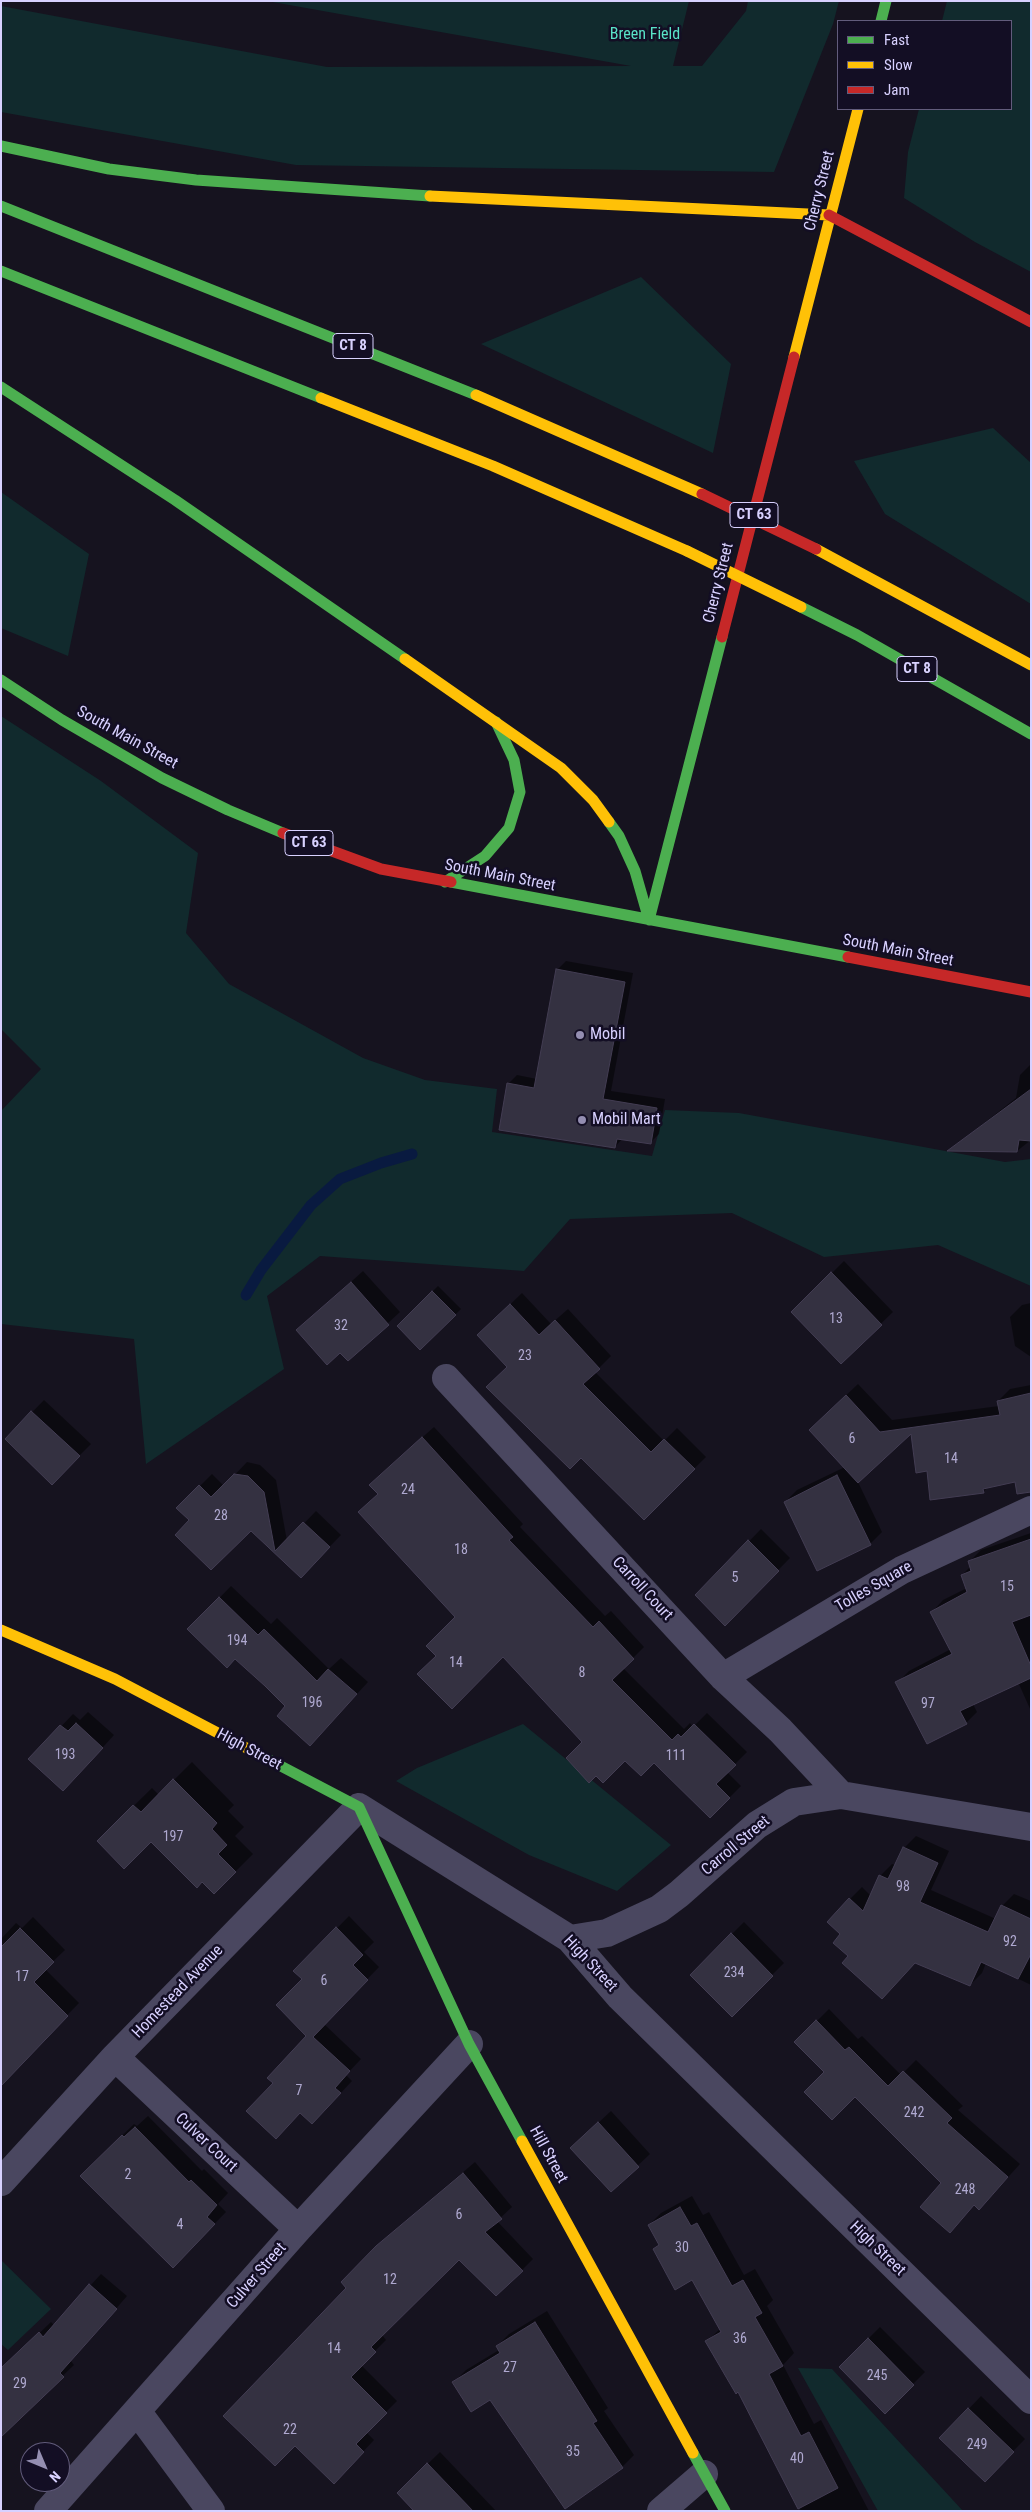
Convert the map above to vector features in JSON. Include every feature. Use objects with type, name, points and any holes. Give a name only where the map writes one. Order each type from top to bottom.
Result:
[{"type":"main road","points":[[881,20],[886,1]]},
{"type":"main road","name":"Cherry Street","points":[[649,920],[858,110]]},
{"type":"main road","points":[[1,146],[109,169],[196,180],[378,193],[831,215],[1031,322]]},
{"type":"main road","name":"CT 8","points":[[1,206],[514,410],[702,494],[816,549],[979,635],[1031,665]]},
{"type":"main road","name":"CT 8","points":[[1,271],[493,466],[687,551],[857,635],[1031,734]]},
{"type":"main road","points":[[1,387],[174,500],[495,720],[561,768],[596,803],[619,836],[635,871],[649,920]]},
{"type":"main road","name":"South Main Street","points":[[1,680],[78,730],[162,778],[228,810],[298,839],[381,869],[1031,992]]},
{"type":"main road","points":[[444,882],[485,856],[510,828],[520,792],[514,760],[495,720]]},
{"type":"main road","name":"High Street","points":[[1,1630],[115,1679],[359,1807]]},
{"type":"main road","name":"Hill Street","points":[[359,1807],[468,2044],[725,2511]]},
{"type":"street","name":"Carroll Court","points":[[446,1378],[724,1677],[780,1730],[841,1795]]},
{"type":"street","name":"Tolles Square","points":[[724,1677],[902,1570],[1031,1510]]},
{"type":"street","name":"Carroll Street","points":[[570,1938],[607,1933],[658,1909],[679,1894],[758,1825],[794,1802],[841,1795],[1031,1827]]},
{"type":"street","name":"High Street","points":[[359,1807],[570,1938],[620,1997],[1031,2400]]},
{"type":"street","name":"Homestead Avenue","points":[[1,2182],[114,2057],[359,1807]]},
{"type":"street","name":"Culver Street","points":[[48,2511],[298,2229],[468,2044]]},
{"type":"street","name":"Culver Court","points":[[114,2057],[298,2229]]},
{"type":"street","points":[[137,2411],[211,2511]]},
{"type":"street","points":[[661,2511],[704,2474]]},
{"type":"green space","name":"Breen Field","points":[[267,1],[689,1],[673,66],[702,66],[746,11],[748,1],[839,1],[833,24],[774,172],[296,165],[1,112],[1,6],[327,67],[631,66]]},
{"type":"green space","points":[[947,1],[1031,1],[1031,272],[975,242],[904,198],[908,152],[919,110],[1012,110],[1012,20],[942,20]]},
{"type":"green space","points":[[641,277],[731,364],[713,453],[481,344]]},
{"type":"green space","points":[[993,428],[1031,463],[1031,604],[885,514],[854,461]]},
{"type":"green space","points":[[1,492],[89,554],[68,656],[1,628]]},
{"type":"green space","points":[[1,716],[101,781],[198,853],[186,933],[229,984],[363,1058],[425,1080],[497,1089],[492,1132],[652,1156],[665,1110],[739,1113],[1005,1162],[1031,1159],[1031,1286],[938,1245],[824,1257],[732,1213],[570,1219],[524,1271],[320,1256],[267,1296],[284,1369],[146,1464],[134,1339],[1,1324],[1,1111],[41,1069],[1,1029]]},
{"type":"green space","points":[[523,1724],[671,1845],[617,1891],[529,1855],[396,1781],[417,1768]]},
{"type":"green space","points":[[1,2260],[51,2309],[8,2350],[1,2344]]},
{"type":"green space","points":[[798,2368],[832,2369],[963,2511],[878,2511]]},
{"type":"building","points":[[556,969],[625,982],[603,1099],[657,1108],[651,1144],[617,1139],[615,1148],[499,1130],[507,1083],[534,1088]]},
{"type":"building","points":[[1031,1089],[1031,1141],[1019,1140],[1017,1152],[947,1151]]},
{"type":"building","points":[[831,1272],[882,1325],[841,1364],[791,1312]]},
{"type":"building","points":[[351,1282],[389,1325],[348,1361],[340,1353],[327,1365],[296,1330]]},
{"type":"building","points":[[432,1291],[456,1315],[420,1350],[397,1326]]},
{"type":"building","points":[[510,1304],[539,1335],[555,1320],[600,1369],[583,1384],[651,1452],[664,1439],[695,1469],[644,1520],[581,1458],[570,1469],[486,1387],[507,1367],[477,1335]]},
{"type":"building","points":[[1031,1393],[1031,1492],[1017,1494],[1015,1482],[983,1489],[984,1493],[930,1500],[927,1471],[916,1473],[911,1434],[858,1483],[809,1430],[846,1395],[880,1432],[1000,1415],[997,1401]]},
{"type":"building","points":[[31,1411],[80,1456],[52,1485],[5,1439]]},
{"type":"building","points":[[422,1437],[513,1537],[509,1540],[593,1627],[599,1621],[634,1659],[612,1680],[672,1740],[678,1734],[681,1737],[694,1724],[736,1765],[716,1784],[730,1798],[710,1818],[654,1763],[641,1776],[625,1761],[603,1783],[596,1776],[589,1783],[566,1758],[582,1742],[503,1657],[452,1709],[417,1674],[436,1656],[426,1646],[455,1617],[358,1512],[378,1494],[369,1485]]},
{"type":"building","points":[[234,1474],[248,1476],[264,1492],[275,1551],[303,1522],[330,1547],[301,1578],[251,1531],[211,1570],[175,1535],[189,1520],[176,1508],[199,1485],[211,1497]]},
{"type":"building","points":[[837,1475],[871,1545],[817,1571],[784,1502]]},
{"type":"building","points":[[1031,1539],[1031,1615],[1012,1622],[1031,1666],[1031,1678],[960,1711],[967,1724],[927,1744],[895,1682],[952,1654],[930,1612],[967,1592],[961,1575],[971,1571],[968,1561]]},
{"type":"building","points":[[748,1540],[779,1571],[725,1626],[695,1595]]},
{"type":"building","points":[[219,1597],[258,1635],[264,1629],[317,1681],[328,1669],[357,1694],[310,1746],[277,1716],[285,1706],[265,1686],[235,1659],[227,1668],[187,1629]]},
{"type":"building","points":[[76,1723],[103,1748],[63,1791],[28,1759],[60,1725],[68,1731]]},
{"type":"building","points":[[173,1779],[217,1823],[212,1829],[227,1845],[218,1854],[236,1872],[214,1894],[202,1882],[197,1888],[151,1842],[124,1869],[97,1841],[133,1805],[141,1812]]},
{"type":"building","points":[[903,1847],[938,1863],[920,1902],[988,1932],[1001,1905],[1031,1919],[1031,1954],[1018,1979],[981,1962],[970,1986],[915,1963],[882,1999],[842,1963],[848,1956],[833,1943],[840,1934],[827,1922],[849,1898],[863,1911],[879,1875],[888,1879]]},
{"type":"building","points":[[336,1927],[363,1955],[353,1965],[368,1980],[313,2037],[350,2071],[335,2088],[341,2093],[312,2124],[300,2113],[276,2139],[246,2111],[273,2083],[267,2078],[306,2036],[276,2005],[302,1979],[293,1971]]},
{"type":"building","points":[[20,1928],[54,1962],[34,1982],[68,2016],[1,2086],[1,1947]]},
{"type":"building","points":[[731,1933],[773,1976],[732,2017],[690,1975]]},
{"type":"building","points":[[816,2020],[845,2050],[849,2047],[888,2086],[903,2071],[952,2118],[947,2123],[1008,2177],[979,2210],[974,2205],[950,2233],[920,2207],[941,2183],[855,2097],[832,2120],[804,2092],[824,2072],[794,2042]]},
{"type":"building","points":[[598,2122],[639,2167],[611,2192],[570,2148]]},
{"type":"building","points":[[135,2127],[189,2182],[191,2180],[217,2205],[207,2217],[215,2224],[173,2268],[80,2176],[122,2135],[124,2137]]},
{"type":"building","points":[[463,2173],[502,2219],[485,2232],[523,2271],[496,2296],[459,2260],[371,2347],[376,2352],[351,2377],[387,2413],[356,2444],[364,2452],[334,2484],[295,2446],[275,2466],[223,2416],[346,2288],[341,2282],[376,2246]]},
{"type":"building","points":[[680,2207],[691,2226],[697,2223],[732,2286],[743,2280],[762,2313],[755,2317],[783,2366],[769,2374],[801,2436],[809,2432],[838,2488],[798,2509],[738,2392],[736,2394],[705,2341],[721,2332],[692,2280],[675,2290],[653,2249],[659,2245],[648,2225]]},
{"type":"building","points":[[89,2284],[117,2309],[60,2373],[64,2377],[1,2437],[1,2368],[39,2332],[43,2337]]},
{"type":"building","points":[[535,2322],[597,2421],[593,2423],[623,2468],[565,2509],[490,2400],[471,2412],[452,2382],[500,2353],[496,2346]]},
{"type":"building","points":[[868,2338],[914,2385],[885,2414],[839,2367]]},
{"type":"building","points":[[968,2408],[1014,2452],[985,2482],[939,2438]]},
{"type":"building","points":[[427,2463],[473,2511],[414,2511],[397,2493]]},
{"type":"waterway","points":[[246,1295],[261,1270],[311,1205],[340,1179],[381,1163],[412,1154]]},
{"type":"traffic: fast","points":[[881,20],[886,1]]},
{"type":"traffic: fast","points":[[1,146],[109,169],[196,180],[430,196]]},
{"type":"traffic: fast","points":[[1,206],[476,395]]},
{"type":"traffic: fast","points":[[1,271],[321,398]]},
{"type":"traffic: fast","points":[[1,387],[175,500],[405,659]]},
{"type":"traffic: fast","points":[[801,607],[857,635],[1031,734]]},
{"type":"traffic: fast","points":[[649,920],[722,637]]},
{"type":"traffic: fast","points":[[1,680],[62,720],[162,778],[228,810],[283,833]]},
{"type":"traffic: fast","points":[[445,882],[485,856],[509,828],[520,792],[514,760],[496,722]]},
{"type":"traffic: fast","points":[[609,822],[619,836],[635,871],[649,920]]},
{"type":"traffic: fast","points":[[451,882],[848,957]]},
{"type":"traffic: fast","points":[[256,1753],[359,1807],[469,2044],[522,2141]]},
{"type":"traffic: fast","points":[[693,2453],[725,2511]]},
{"type":"traffic: slow","points":[[794,357],[858,110]]},
{"type":"traffic: slow","points":[[430,196],[829,215]]},
{"type":"traffic: slow","points":[[476,395],[702,494]]},
{"type":"traffic: slow","points":[[321,398],[493,466],[687,551]]},
{"type":"traffic: slow","points":[[816,549],[1031,665]]},
{"type":"traffic: slow","points":[[687,551],[801,607]]},
{"type":"traffic: slow","points":[[405,659],[561,768],[593,800],[609,822]]},
{"type":"traffic: slow","points":[[1,1630],[115,1679],[256,1753]]},
{"type":"traffic: slow","points":[[522,2141],[693,2453]]},
{"type":"traffic: jam","points":[[829,215],[1031,322]]},
{"type":"traffic: jam","points":[[722,637],[794,357]]},
{"type":"traffic: jam","points":[[702,494],[816,549]]},
{"type":"traffic: jam","points":[[283,833],[381,869],[451,882]]},
{"type":"traffic: jam","points":[[848,957],[1031,992]]},
{"type":"place","name":"Mobil","points":[[580,1035]]},
{"type":"place","name":"Mobil Mart","points":[[582,1120]]}]
